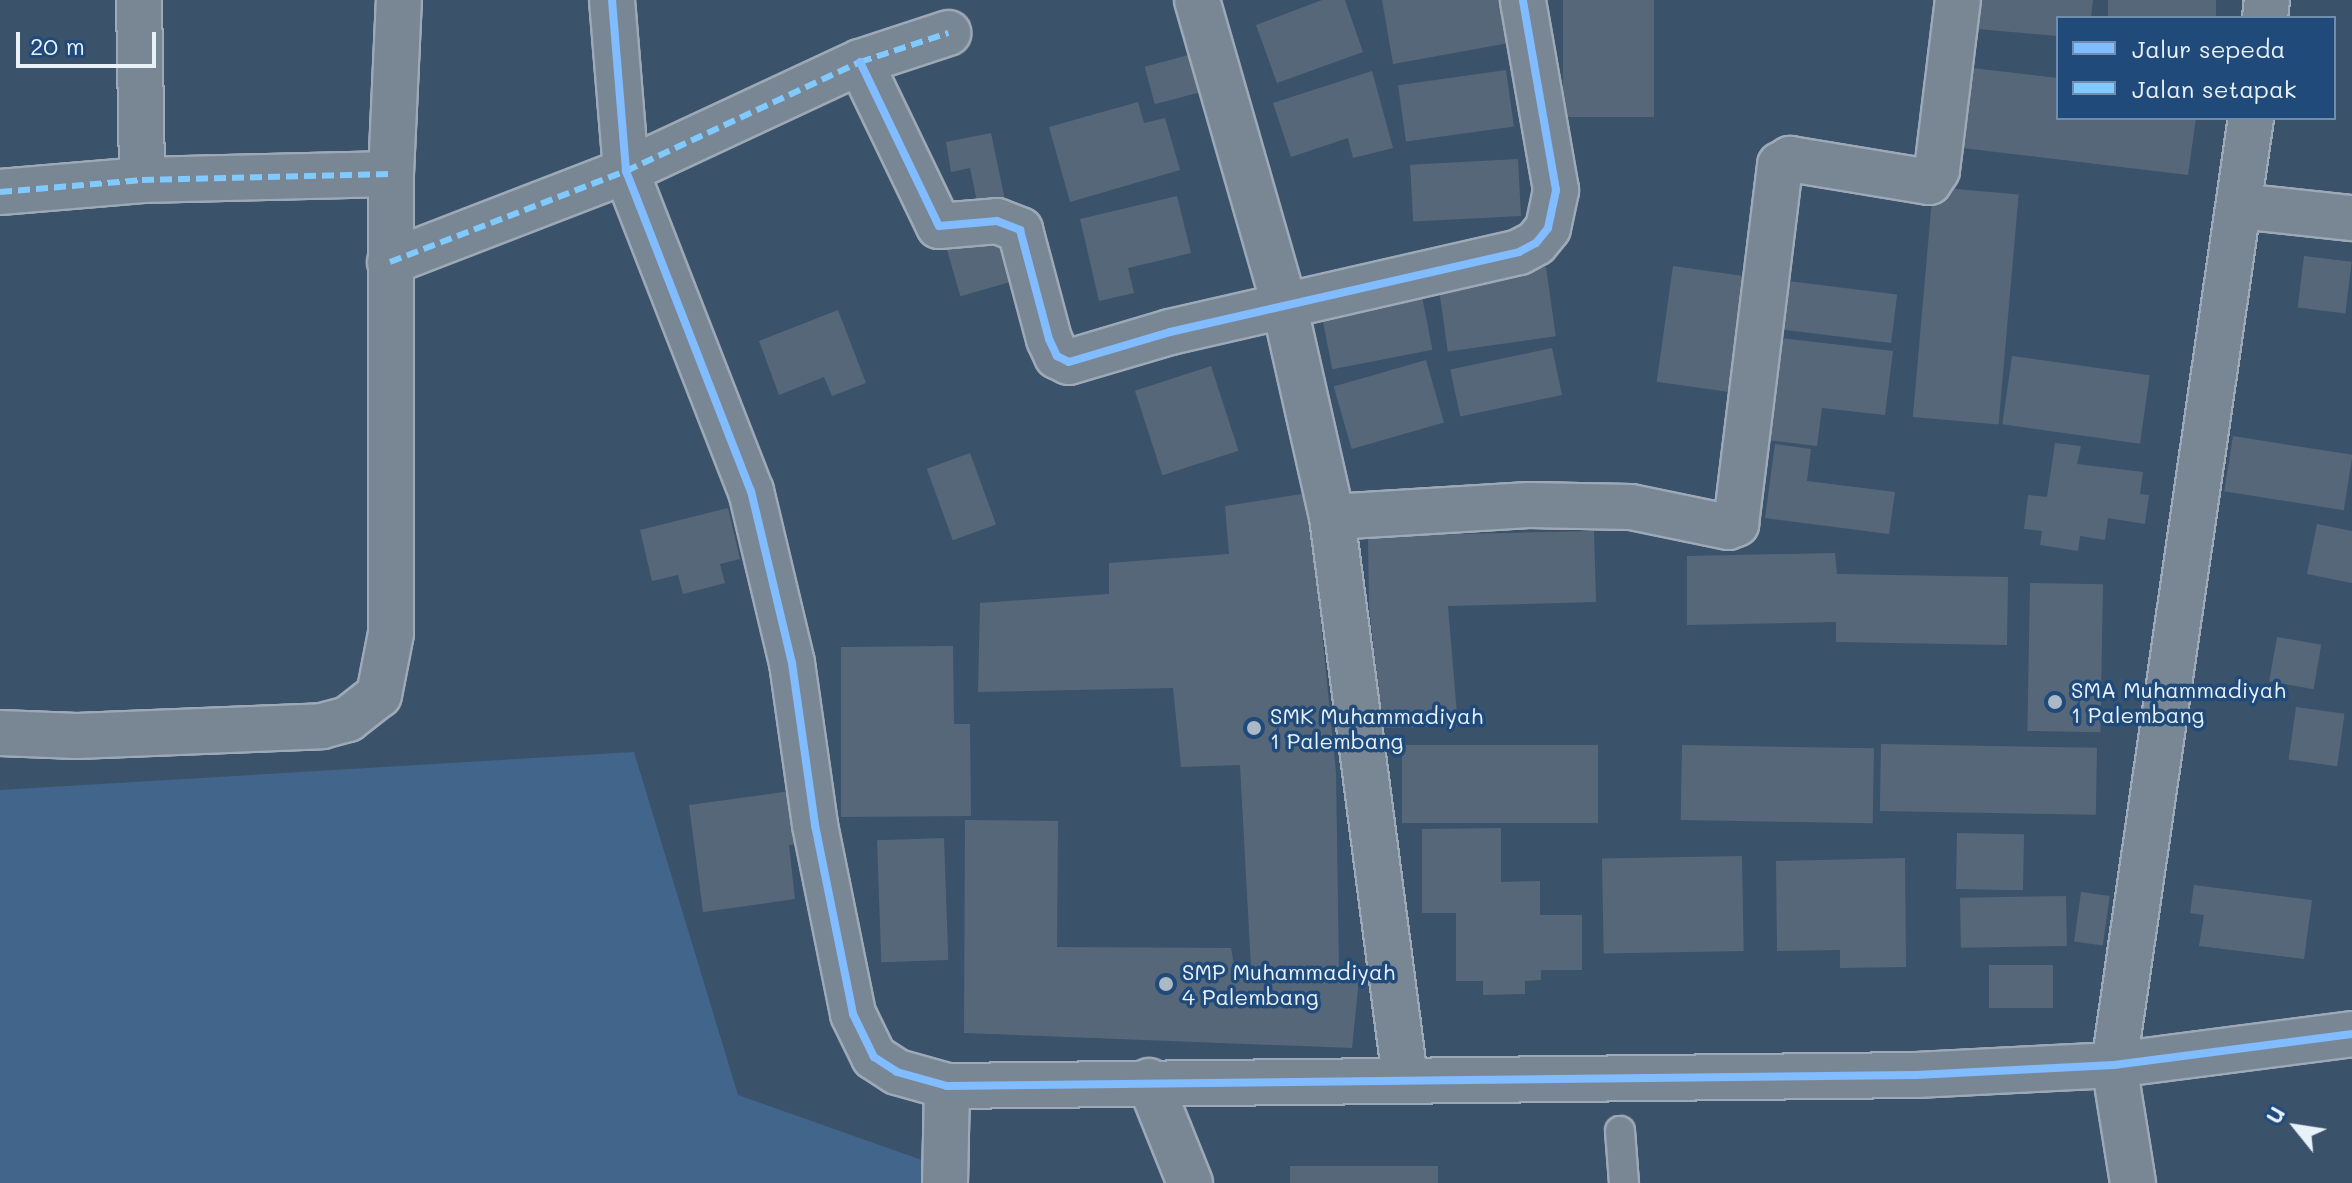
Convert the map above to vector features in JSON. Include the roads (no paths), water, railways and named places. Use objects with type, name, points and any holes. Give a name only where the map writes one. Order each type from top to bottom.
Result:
[{"type":"street","points":[[139,0],[142,180]]},
{"type":"street","points":[[0,733],[77,736],[322,726],[348,719],[379,695],[391,633],[391,174],[399,0]]},
{"type":"street","points":[[612,0],[626,171],[751,491],[792,663],[815,825],[853,1014],[874,1057],[919,1081],[947,1086],[1405,1078],[1916,1075],[2114,1065],[2352,1034]]},
{"type":"street","points":[[1197,0],[1284,304],[1332,517],[1405,1078]]},
{"type":"street","points":[[860,62],[939,226],[997,221],[1020,230],[1057,356],[1069,362],[1284,304],[1519,252],[1536,243],[1548,228],[1556,190],[1523,0]]},
{"type":"street","points":[[1332,517],[1529,505],[1631,507],[1728,527],[1736,524],[1780,165],[1790,159],[1929,182],[1937,170],[1958,0]]},
{"type":"street","points":[[390,262],[626,171],[860,62],[948,33]]},
{"type":"street","points":[[2133,1183],[2114,1065],[2251,120]]},
{"type":"street","points":[[0,192],[142,180],[391,174]]},
{"type":"street","points":[[2239,206],[2352,218]]},
{"type":"street","points":[[1149,1081],[1190,1183]]},
{"type":"street","points":[[945,1183],[947,1086]]},
{"type":"lane","points":[[1620,1131],[1624,1183]]},
{"type":"place","name":"SMA Muhammadiyah 1 Palembang","points":[[2055,702]]},
{"type":"place","name":"SMK Muhammadiyah 1 Palembang","points":[[1254,728]]},
{"type":"place","name":"SMP Muhammadiyah 4 Palembang","points":[[1166,984]]}]
